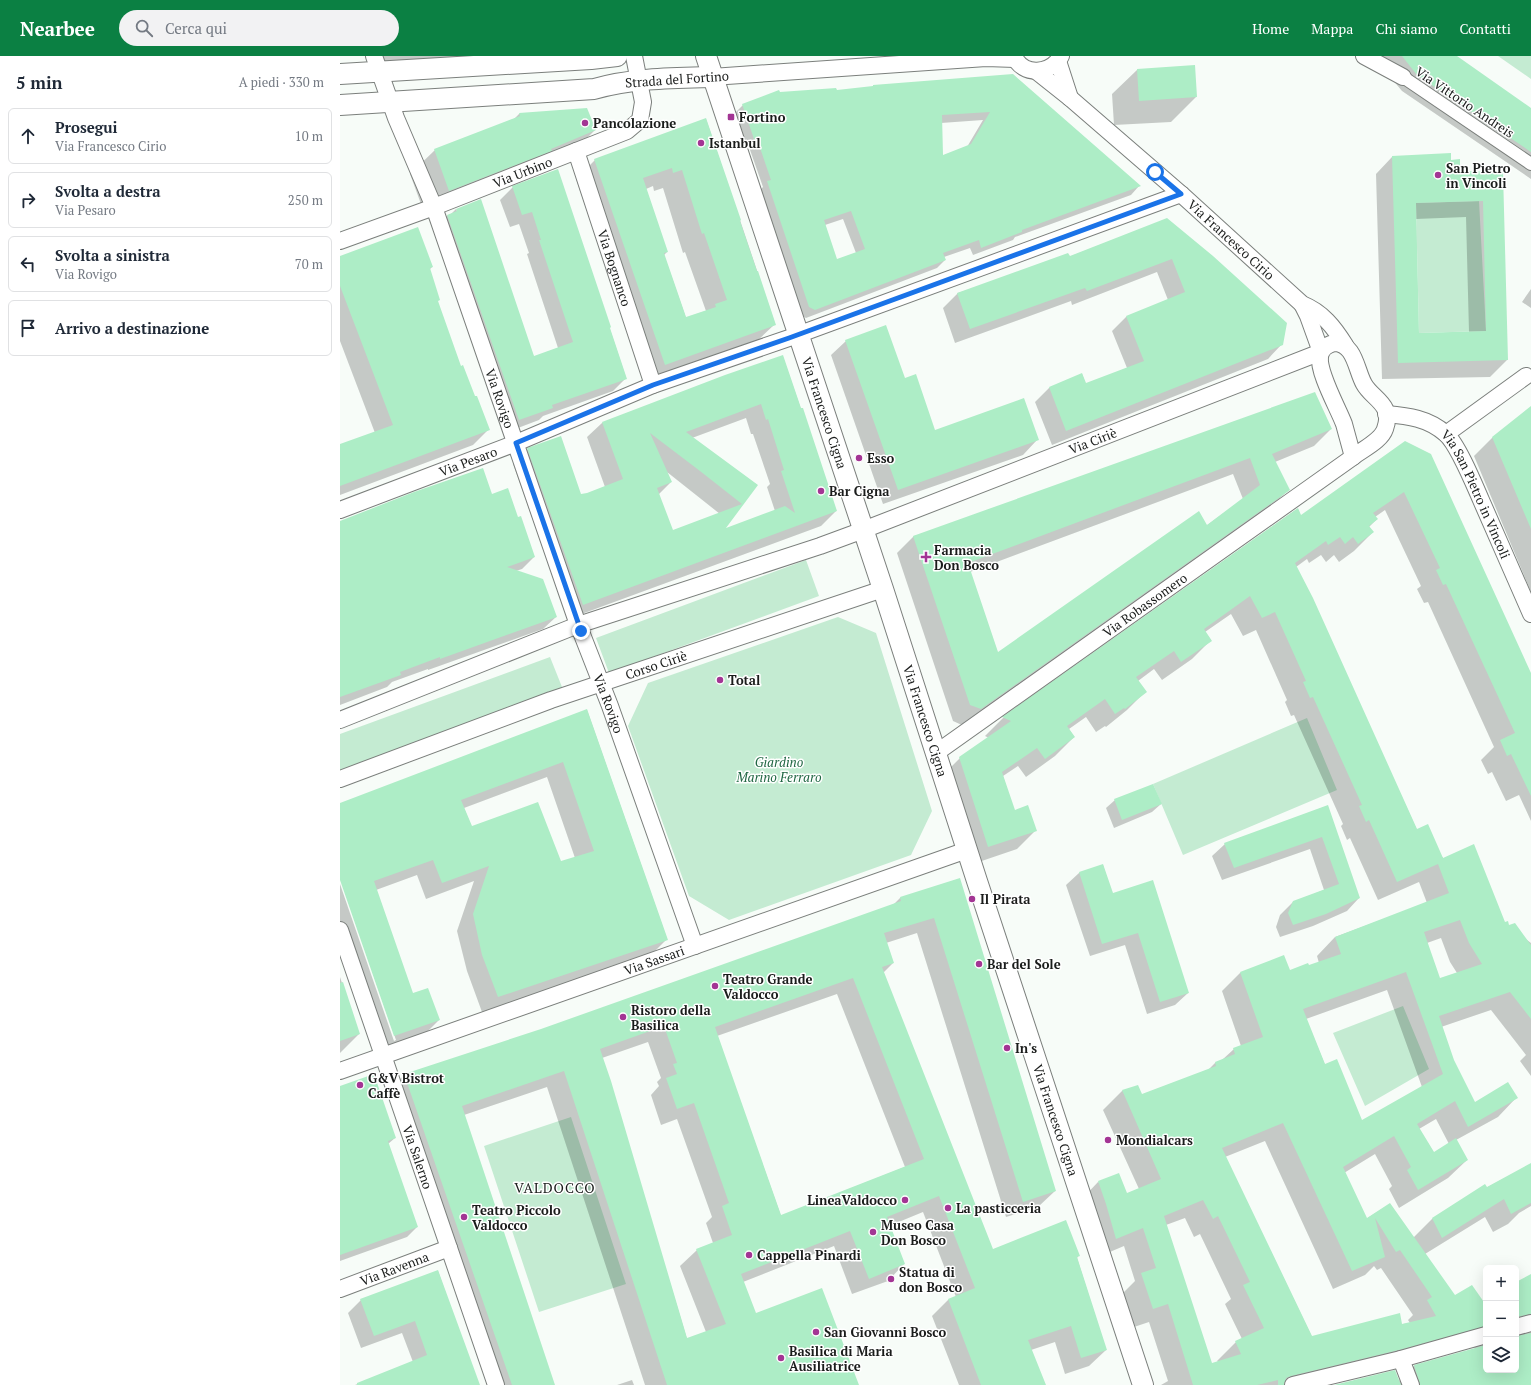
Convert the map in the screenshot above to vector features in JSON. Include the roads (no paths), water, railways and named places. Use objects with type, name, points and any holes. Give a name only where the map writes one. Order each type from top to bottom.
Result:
[{"type":"street","points":[[340,74],[377,63],[591,59],[617,56]]},
{"type":"street","name":"Via Urbino","points":[[340,241],[434,207],[627,131],[640,120],[643,102],[634,56]]},
{"type":"street","name":"Via Francesco Cigna","points":[[706,56],[883,590],[1143,1385]]},
{"type":"street","points":[[1364,56],[1403,78]]},
{"type":"street","name":"Strada del Fortino","points":[[340,105],[594,88],[638,80],[712,77],[1015,57]]},
{"type":"street","name":"Via Francesco Cirio","points":[[1015,57],[1020,65],[1036,71],[1070,98],[1181,194],[1302,304],[1312,308],[1333,326],[1351,352],[1364,384],[1379,399],[1384,406],[1386,414]]},
{"type":"street","points":[[1036,71],[1052,67],[1060,58]]},
{"type":"street","points":[[1060,58],[1070,98]]},
{"type":"street","name":"Via Rovigo","points":[[377,63],[396,118],[434,207],[578,625],[601,682],[695,946]]},
{"type":"street","name":"Via Vittorio Andreis","points":[[1403,78],[1531,164]]},
{"type":"street","name":"Via Bognanco","points":[[576,150],[653,385]]},
{"type":"street","name":"Via Pesaro","points":[[340,510],[516,443],[653,385],[798,334],[1181,194]]},
{"type":"street","name":"Via Francesco Cirio","points":[[1302,304],[1321,352],[1321,365],[1344,423],[1353,457]]},
{"type":"street","name":"Via Ciriè","points":[[863,530],[1321,352],[1328,344],[1334,343],[1345,345]]},
{"type":"street","points":[[1446,434],[1526,376]]},
{"type":"street","name":"Via San Pietro in Vincoli","points":[[1386,414],[1414,417],[1430,424],[1446,434],[1459,453],[1472,480],[1531,614]]},
{"type":"street","name":"Via Robassomero","points":[[936,754],[1353,457],[1383,434],[1386,428],[1386,414]]},
{"type":"street","points":[[340,720],[578,625],[820,546],[863,530]]},
{"type":"street","name":"Corso Ciriè","points":[[340,779],[601,682],[883,590]]},
{"type":"street","name":"Via Sassari","points":[[340,1071],[968,850]]},
{"type":"street","name":"Via Salerno","points":[[340,930],[496,1385]]},
{"type":"street","name":"Via Ravenna","points":[[340,1289],[448,1248]]},
{"type":"street","points":[[1519,1326],[1531,1323]]},
{"type":"street","points":[[1293,1385],[1401,1359],[1483,1336]]},
{"type":"street","points":[[1401,1359],[1411,1385]]},
{"type":"place","name":"Fortino","points":[[731,117]]},
{"type":"place","name":"Pancolazione","points":[[585,123]]},
{"type":"place","name":"Istanbul","points":[[701,143]]},
{"type":"place","name":"San Pietro in Vincoli","points":[[1438,175]]},
{"type":"place","name":"Esso","points":[[859,458]]},
{"type":"place","name":"Bar Cigna","points":[[821,491]]},
{"type":"place","name":"Farmacia Don Bosco","points":[[926,557]]},
{"type":"place","name":"Total","points":[[720,680]]},
{"type":"place","name":"Il Pirata","points":[[972,899]]},
{"type":"place","name":"Bar del Sole","points":[[979,964]]},
{"type":"place","name":"Teatro Grande Valdocco","points":[[715,986]]},
{"type":"place","name":"Ristoro della Basilica","points":[[623,1017]]},
{"type":"place","name":"In's","points":[[1007,1048]]},
{"type":"place","name":"G&V Bistrot Caffè","points":[[360,1085]]},
{"type":"place","name":"Mondialcars","points":[[1108,1140]]},
{"type":"place","name":"LineaValdocco","points":[[905,1200]]},
{"type":"place","name":"La pasticceria","points":[[948,1208]]},
{"type":"place","name":"Teatro Piccolo Valdocco","points":[[464,1217]]},
{"type":"place","name":"Museo Casa Don Bosco","points":[[873,1232]]},
{"type":"place","name":"Cappella Pinardi","points":[[749,1255]]},
{"type":"place","name":"Statua di don Bosco","points":[[891,1279]]},
{"type":"place","name":"San Giovanni Bosco","points":[[816,1332]]},
{"type":"place","name":"Basilica di Maria Ausiliatrice","points":[[781,1358]]},
{"type":"district","name":"VALDOCCO","points":[[555,1187]]},
{"type":"park label","name":"Giardino Marino Ferraro","points":[[779,770]]}]
